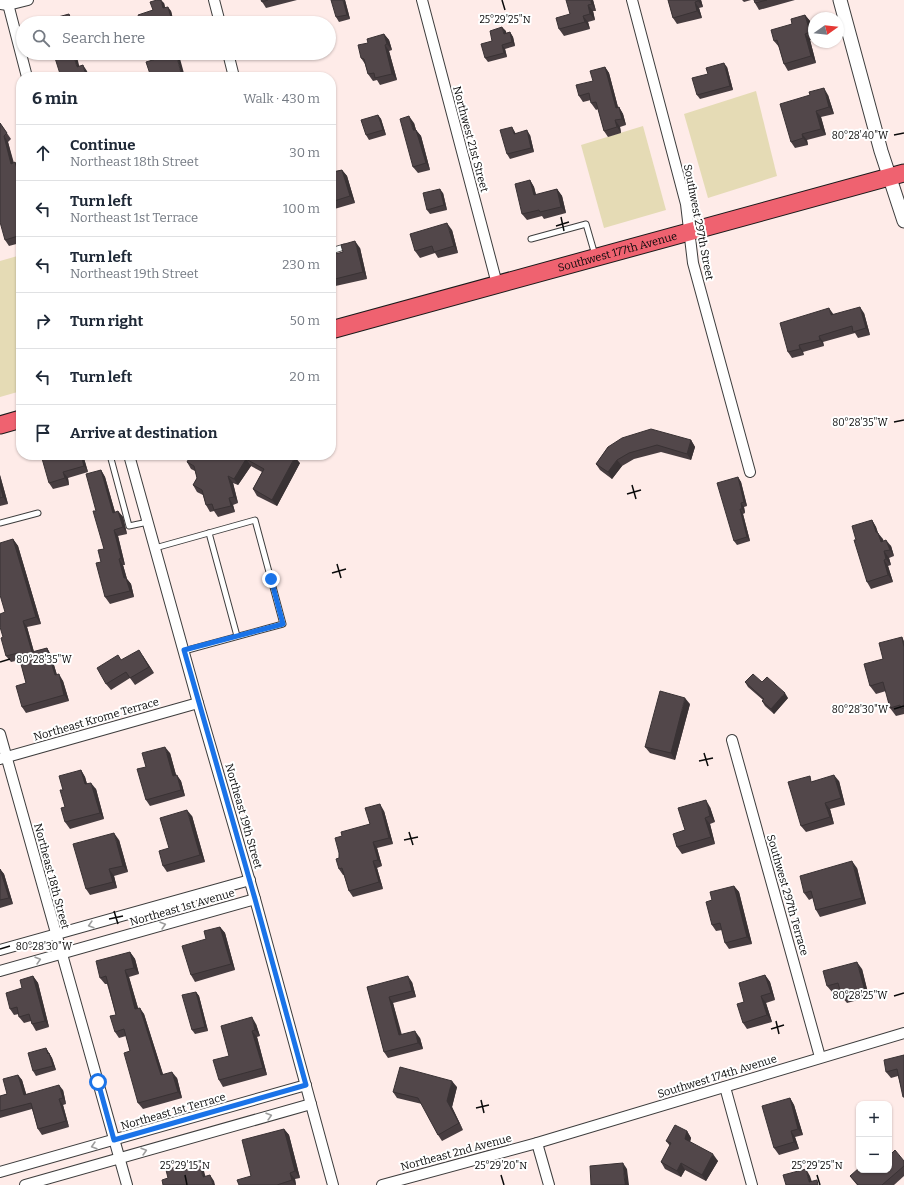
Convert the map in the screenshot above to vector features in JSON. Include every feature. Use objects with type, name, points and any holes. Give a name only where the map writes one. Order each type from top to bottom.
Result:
[{"type":"highway","name":"Southwest 177th Avenue","points":[[336,329],[897,175]]},
{"type":"highway","points":[[0,425],[16,420]]},
{"type":"street","points":[[16,43],[4,5],[28,0]]},
{"type":"street","points":[[214,0],[218,16]]},
{"type":"street","name":"Northwest 21st Street","points":[[422,0],[497,284]]},
{"type":"street","name":"Southwest 297th Street","points":[[632,0],[686,204],[693,263],[750,472]]},
{"type":"street","points":[[840,0],[882,151],[897,175],[904,221]]},
{"type":"street","points":[[22,60],[25,72]]},
{"type":"street","points":[[230,60],[233,72]]},
{"type":"street","name":"Northeast 19th Street","points":[[130,460],[198,703],[250,880],[333,1185]]},
{"type":"street","name":"Northeast Krome Terrace","points":[[4,758],[198,703]]},
{"type":"street","name":"Northeast 18th Street","points":[[0,734],[4,758],[127,1185]]},
{"type":"street","name":"Southwest 297th Terrace","points":[[732,740],[820,1057]]},
{"type":"street","name":"Northeast 1st Avenue","points":[[0,950],[250,880]]},
{"type":"street","name":"Northeast 1st Avenue","points":[[0,970],[255,899]]},
{"type":"street","name":"Southwest 174th Avenue","points":[[537,1143],[904,1033]]},
{"type":"street","name":"Northeast 1st Terrace","points":[[0,1172],[306,1085]]},
{"type":"street","points":[[725,1087],[752,1185]]},
{"type":"street","points":[[25,1185],[311,1104]]},
{"type":"street","points":[[537,1143],[549,1185]]},
{"type":"street","name":"Northeast 2nd Avenue","points":[[382,1185],[537,1143]]},
{"type":"lane","points":[[531,239],[586,224],[596,258]]},
{"type":"lane","points":[[336,249],[344,247]]},
{"type":"lane","points":[[111,460],[129,526],[148,522]]},
{"type":"lane","points":[[0,523],[38,513]]},
{"type":"lane","points":[[155,548],[255,520],[283,624],[184,650]]},
{"type":"lane","points":[[209,533],[237,636]]},
{"type":"shaded area","points":[[756,91],[777,176],[708,198],[684,114]]},
{"type":"shaded area","points":[[643,126],[666,210],[604,228],[581,145]]},
{"type":"shaded area","points":[[16,256],[16,392],[0,397],[0,261]]},
{"type":"building","points":[[161,0],[163,8],[168,7],[171,16],[138,16],[153,10],[150,2]]},
{"type":"building","points":[[331,0],[343,0],[347,15],[336,16]]},
{"type":"building","points":[[566,0],[590,0],[592,4],[588,5],[590,14],[583,16],[585,22],[559,29],[556,18],[570,14]]},
{"type":"building","points":[[668,0],[698,0],[695,2],[697,11],[673,18]]},
{"type":"building","points":[[754,0],[767,0],[755,3]]},
{"type":"building","points":[[805,15],[808,25],[808,33],[805,34],[811,56],[784,64],[777,40],[774,41],[771,30],[792,24],[791,19]]},
{"type":"building","points":[[502,27],[504,34],[510,32],[512,42],[502,45],[504,53],[485,58],[481,44],[492,41],[490,31]]},
{"type":"building","points":[[384,34],[392,74],[375,78],[374,73],[368,74],[364,59],[361,58],[358,45],[368,43],[367,39]]},
{"type":"building","points":[[56,60],[75,60],[77,67],[83,65],[85,72],[59,72]]},
{"type":"building","points":[[153,60],[178,60],[181,72],[149,72],[146,62]]},
{"type":"building","points":[[724,63],[730,86],[697,95],[692,78],[708,74],[706,68]]},
{"type":"building","points":[[605,67],[616,108],[619,107],[622,119],[615,120],[617,127],[604,131],[596,102],[591,103],[589,93],[579,96],[576,85],[593,81],[590,71]]},
{"type":"building","points":[[824,88],[829,107],[816,111],[821,129],[802,134],[803,138],[791,142],[780,104],[810,95],[809,92]]},
{"type":"building","points":[[378,115],[383,130],[366,135],[361,120]]},
{"type":"building","points":[[409,116],[413,130],[416,130],[426,163],[413,167],[400,119]]},
{"type":"building","points":[[0,123],[7,133],[4,136],[11,164],[15,162],[16,165],[16,237],[5,240],[0,222]]},
{"type":"building","points":[[512,127],[514,134],[527,130],[531,148],[507,154],[500,130]]},
{"type":"building","points":[[342,170],[350,196],[336,200],[336,171]]},
{"type":"building","points":[[530,180],[534,195],[557,189],[561,207],[540,212],[539,210],[522,214],[515,184]]},
{"type":"building","points":[[440,189],[444,205],[427,210],[423,193]]},
{"type":"building","points":[[447,223],[454,246],[434,252],[432,246],[415,251],[410,234]]},
{"type":"building","points":[[355,241],[363,272],[336,279],[336,254],[343,252],[341,245]]},
{"type":"building","points":[[860,307],[866,328],[853,332],[852,326],[819,336],[820,340],[799,345],[800,349],[788,352],[780,323],[829,308],[831,315]]},
{"type":"building","points":[[651,429],[691,440],[687,454],[657,445],[629,453],[617,460],[608,472],[596,464],[608,447],[622,438]]},
{"type":"building","points":[[42,460],[82,460],[84,466],[63,472],[65,478],[49,483]]},
{"type":"building","points":[[188,460],[245,460],[234,479],[228,476],[234,497],[229,498],[231,506],[214,510],[212,504],[206,505],[202,490],[193,485],[197,478],[194,466],[187,462]]},
{"type":"building","points":[[248,460],[293,460],[272,500],[253,489],[264,469]]},
{"type":"building","points":[[101,470],[113,513],[118,511],[123,527],[114,530],[121,558],[119,559],[124,578],[126,578],[130,591],[105,597],[96,563],[101,562],[98,550],[104,549],[93,511],[96,511],[86,474]]},
{"type":"building","points":[[738,477],[744,502],[741,503],[742,509],[740,509],[747,537],[734,541],[717,483]]},
{"type":"building","points":[[0,485],[3,497],[0,498]]},
{"type":"building","points":[[872,520],[881,542],[886,540],[890,550],[884,551],[886,559],[884,560],[888,575],[867,582],[854,540],[856,540],[852,526]]},
{"type":"building","points":[[13,539],[36,617],[23,621],[32,652],[47,648],[55,675],[59,674],[64,695],[22,707],[16,686],[26,683],[18,653],[6,656],[1,638],[3,637],[0,627],[0,614],[5,612],[0,595],[0,543]]},
{"type":"building","points":[[902,637],[904,647],[904,708],[901,709],[900,705],[890,708],[883,682],[870,686],[864,664],[883,659],[879,643]]},
{"type":"building","points":[[139,650],[149,667],[130,678],[126,672],[106,684],[97,668],[118,655],[121,660]]},
{"type":"building","points":[[753,674],[762,682],[767,677],[785,693],[771,709],[762,701],[764,699],[745,682]]},
{"type":"building","points":[[660,691],[685,698],[671,753],[645,747]]},
{"type":"building","points":[[165,747],[173,776],[177,775],[181,790],[146,800],[137,769],[146,767],[142,753]]},
{"type":"building","points":[[81,770],[85,784],[91,783],[100,813],[65,822],[61,808],[65,807],[60,790],[63,790],[59,776]]},
{"type":"building","points":[[834,775],[841,798],[825,803],[830,817],[801,826],[788,782],[810,776],[811,782]]},
{"type":"building","points":[[706,800],[710,816],[705,818],[711,837],[677,847],[673,834],[685,830],[678,808]]},
{"type":"building","points":[[380,804],[389,838],[373,842],[378,860],[373,861],[379,882],[349,891],[342,868],[339,869],[336,859],[339,858],[339,853],[335,838],[342,836],[341,832],[370,824],[365,808]]},
{"type":"building","points":[[187,810],[200,855],[163,866],[159,851],[169,848],[160,818]]},
{"type":"building","points":[[114,833],[123,866],[109,869],[113,882],[86,889],[73,844]]},
{"type":"building","points":[[852,861],[862,898],[816,910],[811,891],[804,893],[800,876]]},
{"type":"building","points":[[0,869],[9,898],[0,900]]},
{"type":"building","points":[[734,886],[747,937],[725,943],[720,923],[712,925],[706,902],[712,900],[710,892]]},
{"type":"building","points":[[220,927],[231,964],[191,975],[182,946],[206,939],[204,931]]},
{"type":"building","points":[[130,952],[134,968],[125,970],[135,1009],[140,1008],[161,1075],[172,1072],[178,1092],[138,1103],[124,1053],[130,1051],[124,1029],[115,1032],[110,1016],[116,1015],[106,976],[100,978],[96,961]]},
{"type":"building","points":[[857,962],[865,991],[842,997],[838,983],[827,986],[823,971]]},
{"type":"building","points":[[765,975],[771,993],[761,996],[767,1015],[743,1023],[737,1004],[744,1002],[739,983]]},
{"type":"building","points":[[33,976],[45,1021],[32,1024],[29,1014],[19,1017],[17,1007],[10,1009],[6,993],[22,988],[20,980]]},
{"type":"building","points":[[408,976],[412,991],[389,997],[399,1035],[415,1031],[418,1043],[384,1052],[367,987]]},
{"type":"building","points":[[196,992],[205,1027],[192,1030],[182,995]]},
{"type":"building","points":[[252,1017],[255,1030],[252,1031],[263,1068],[219,1080],[213,1060],[229,1056],[221,1026]]},
{"type":"building","points":[[46,1048],[53,1066],[33,1071],[28,1053]]},
{"type":"building","points":[[904,1055],[903,1097],[897,1069],[886,1072],[884,1060]]},
{"type":"building","points":[[400,1067],[452,1081],[447,1101],[459,1123],[438,1135],[418,1098],[393,1092]]},
{"type":"building","points":[[18,1075],[24,1095],[59,1085],[63,1098],[59,1099],[66,1121],[38,1129],[31,1103],[0,1111],[0,1096],[7,1094],[3,1079]]},
{"type":"building","points":[[790,1098],[798,1129],[791,1131],[794,1142],[774,1148],[762,1106]]},
{"type":"building","points":[[675,1125],[687,1131],[685,1139],[713,1154],[702,1175],[681,1163],[677,1171],[661,1162],[671,1143],[666,1141]]},
{"type":"building","points":[[284,1129],[295,1171],[290,1173],[292,1180],[277,1185],[239,1185],[237,1180],[251,1176],[242,1140]]},
{"type":"building","points":[[895,1150],[904,1161],[904,1166],[882,1185],[858,1185],[850,1176],[856,1171],[856,1173],[892,1173],[892,1153]]},
{"type":"building","points":[[623,1163],[625,1185],[591,1185],[590,1166]]},
{"type":"building","points":[[179,1166],[181,1171],[200,1166],[203,1177],[210,1175],[213,1185],[163,1185],[162,1180],[168,1178],[166,1170]]},
{"type":"building","points":[[806,1169],[809,1182],[817,1180],[818,1185],[786,1185],[783,1175]]},
{"type":"route","points":[[98,1082],[114,1140],[306,1085],[184,650],[283,624],[271,579]]}]
